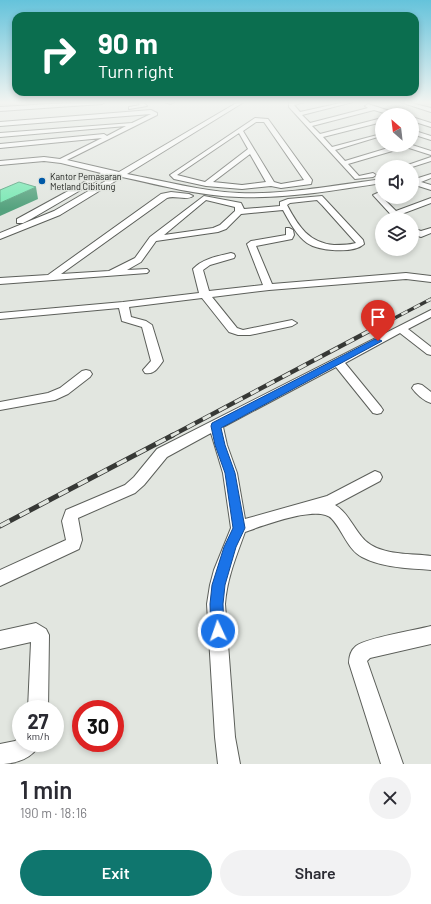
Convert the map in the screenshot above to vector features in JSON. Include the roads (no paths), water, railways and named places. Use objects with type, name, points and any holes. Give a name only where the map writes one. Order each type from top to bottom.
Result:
[{"type":"street","points":[[0,146],[93,138]]},
{"type":"street","points":[[61,161],[109,138]]},
{"type":"street","points":[[0,236],[56,213],[181,138]]},
{"type":"street","points":[[229,138],[173,175],[176,178],[206,184],[242,187],[271,184],[281,186],[305,183],[308,180],[278,138]]},
{"type":"street","points":[[244,138],[271,184]]},
{"type":"street","points":[[321,138],[358,178],[375,175]]},
{"type":"street","points":[[331,149],[375,138]]},
{"type":"street","points":[[422,150],[431,148]]},
{"type":"street","points":[[419,149],[431,153]]},
{"type":"street","points":[[61,152],[84,150]]},
{"type":"street","points":[[206,184],[251,150]]},
{"type":"street","points":[[345,163],[382,152]]},
{"type":"street","points":[[0,158],[53,153]]},
{"type":"street","points":[[0,163],[44,159],[61,161],[119,175],[201,191],[238,195],[261,195],[352,186],[375,182]]},
{"type":"street","points":[[419,163],[431,159]]},
{"type":"street","points":[[0,170],[18,161]]},
{"type":"street","points":[[0,228],[28,218],[118,166]]},
{"type":"street","points":[[251,185],[264,172]]},
{"type":"street","points":[[419,180],[431,176]]},
{"type":"street","points":[[419,184],[431,188]]},
{"type":"street","points":[[260,186],[261,209]]},
{"type":"street","points":[[51,277],[164,196],[171,194],[204,198],[238,205],[240,208],[239,212]]},
{"type":"street","points":[[110,274],[138,260],[154,239],[204,198]]},
{"type":"street","points":[[319,198],[350,230],[360,244],[350,248],[316,245],[309,241],[284,208],[284,202],[319,198]]},
{"type":"street","points":[[405,212],[431,200]]},
{"type":"street","points":[[385,204],[392,212]]},
{"type":"street","points":[[154,239],[215,230],[223,227],[239,212],[284,208]]},
{"type":"street","points":[[269,287],[251,244],[289,237],[289,230]]},
{"type":"street","points":[[419,233],[431,230]]},
{"type":"street","points":[[231,256],[207,263],[198,269],[205,295],[233,330],[236,332],[250,332],[292,323]]},
{"type":"street","points":[[0,281],[110,274],[145,276],[138,260]]},
{"type":"street","points":[[0,316],[124,305],[269,287],[406,276],[431,279]]},
{"type":"street","points":[[124,305],[126,319],[142,322],[148,328],[156,361],[149,370]]},
{"type":"street","points":[[0,578],[73,544],[74,538],[69,518],[71,514],[130,489],[137,484],[162,453],[431,313]]},
{"type":"street","points":[[401,329],[431,352]]},
{"type":"street","points":[[338,362],[377,410]]},
{"type":"street","points":[[0,406],[51,397],[64,391],[86,374]]},
{"type":"street","points":[[418,388],[431,399]]},
{"type":"street","points":[[216,426],[220,445],[230,473],[239,528],[222,570],[218,585],[216,604],[225,736],[229,764]]},
{"type":"street","points":[[239,528],[271,517],[308,508],[332,500],[375,477]]},
{"type":"street","points":[[308,508],[329,509],[334,512],[340,518],[356,542],[367,552],[381,557],[431,563]]},
{"type":"street","points":[[0,640],[36,632],[40,635],[38,700]]},
{"type":"street","points":[[392,764],[358,663],[358,658],[361,653],[366,650],[431,635]]},
{"type":"street","points":[[0,755],[12,752]]},
{"type":"railway","points":[[389,321],[431,299]]},
{"type":"railway","points":[[171,436],[390,320]]},
{"type":"railway","points":[[0,526],[173,435]]},
{"type":"place","name":"Kantor Pemasaran Metland Cibitung","points":[[42,181]]}]
